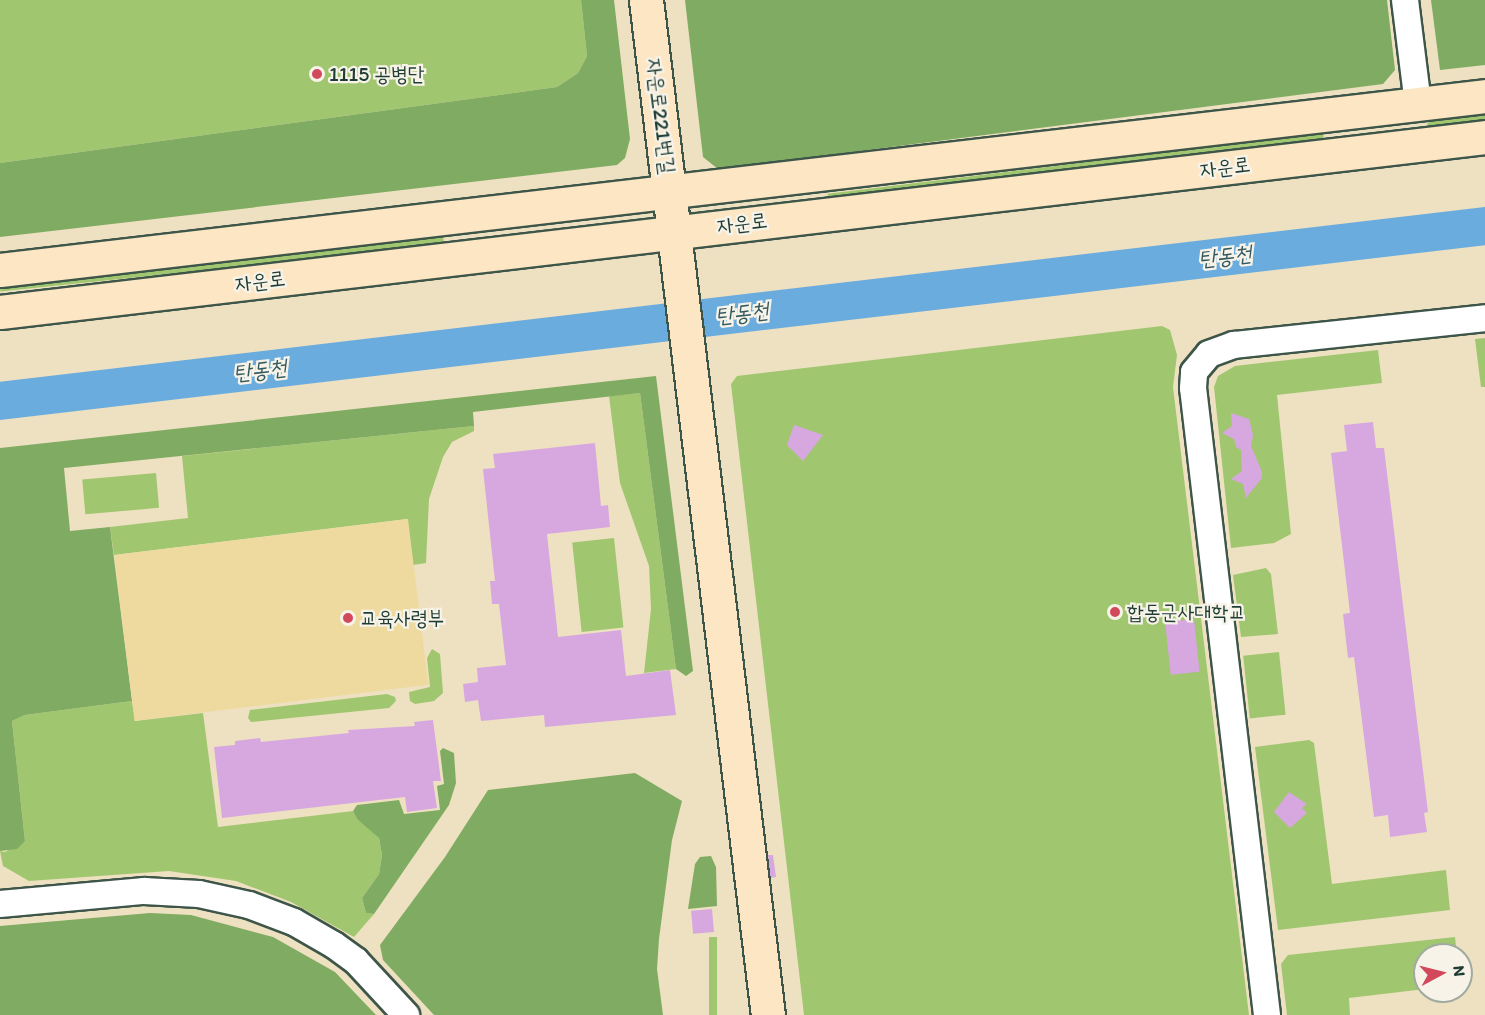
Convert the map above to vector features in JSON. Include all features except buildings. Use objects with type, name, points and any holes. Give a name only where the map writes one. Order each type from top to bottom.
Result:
[{"type":"street","name":"자운로221번길","points":[[646,0],[681,271],[768,1015]]},
{"type":"street","points":[[1405,0],[1418,105]]},
{"type":"street","name":"자운로","points":[[0,270],[1485,96]]},
{"type":"street","name":"자운로","points":[[0,312],[1485,137]]},
{"type":"street","points":[[1267,1015],[1195,411],[1194,372],[1209,354],[1234,345],[1485,318]]},
{"type":"street","points":[[0,904],[144,891],[199,894],[249,905],[294,922],[334,945],[356,961],[406,1015]]},
{"type":"green space","points":[[0,0],[581,0],[587,56],[578,73],[557,87],[0,163]]},
{"type":"green space","points":[[581,0],[614,0],[630,139],[625,158],[617,165],[0,237],[0,163],[557,87],[578,73],[587,56]]},
{"type":"green space","points":[[685,0],[1387,0],[1395,70],[1383,84],[718,169],[703,157]]},
{"type":"green space","points":[[1431,0],[1485,0],[1485,65],[1440,70]]},
{"type":"green space","points":[[1485,112],[1485,122],[1429,127],[1427,124],[1433,118]]},
{"type":"green space","points":[[1323,133],[1324,141],[829,202],[828,194]]},
{"type":"green space","points":[[443,236],[444,245],[0,292],[0,283]]},
{"type":"green space","points":[[1162,326],[1170,330],[1177,355],[1173,387],[1249,1015],[804,1015],[731,384],[737,376]]},
{"type":"green space","points":[[1485,338],[1485,387],[1481,387],[1475,339]]},
{"type":"green space","points":[[1378,350],[1382,383],[1277,395],[1291,534],[1274,543],[1231,548],[1214,387],[1218,376],[1235,366]]},
{"type":"green space","points":[[656,376],[693,671],[686,676],[676,669],[640,393],[473,412],[474,426],[64,468],[70,531],[110,527],[132,701],[25,715],[12,721],[25,841],[17,849],[0,851],[0,448]]},
{"type":"green space","points":[[640,393],[676,669],[644,673],[651,609],[649,566],[620,483],[609,396]]},
{"type":"green space","points":[[474,426],[474,431],[452,442],[443,457],[429,499],[426,563],[413,565],[407,519],[114,555],[110,527],[188,518],[182,456]]},
{"type":"green space","points":[[156,473],[159,508],[85,514],[82,479]]},
{"type":"green space","points":[[614,538],[623,628],[582,632],[572,542]]},
{"type":"green space","points":[[1266,568],[1271,574],[1278,634],[1241,637],[1233,575]]},
{"type":"green space","points":[[432,649],[440,654],[443,693],[434,701],[415,704],[410,701],[409,692],[430,687],[427,658]]},
{"type":"green space","points":[[1279,652],[1286,715],[1250,718],[1243,656]]},
{"type":"green space","points":[[387,694],[395,697],[396,701],[389,708],[251,722],[248,718],[250,710]]},
{"type":"green space","points":[[132,701],[135,721],[203,713],[218,827],[353,811],[357,819],[368,826],[379,838],[382,855],[379,874],[362,898],[366,913],[374,914],[354,937],[291,902],[236,881],[169,871],[29,881],[3,866],[0,851],[5,852],[25,841],[12,721],[25,715]]},
{"type":"green space","points":[[1309,740],[1314,743],[1332,884],[1446,870],[1450,910],[1278,930],[1255,747]]},
{"type":"green space","points":[[443,748],[454,753],[456,783],[449,805],[374,914],[366,913],[362,898],[379,874],[382,855],[379,838],[357,819],[353,811],[357,805],[399,800],[404,814],[440,810],[437,786],[444,784],[440,751]]},
{"type":"green space","points":[[635,773],[682,801],[672,840],[659,939],[657,969],[663,1015],[434,1015],[383,960],[380,945],[445,857],[488,790]]},
{"type":"green space","points":[[711,856],[716,867],[717,906],[688,909],[695,864],[700,857]]},
{"type":"green space","points":[[150,913],[191,915],[273,937],[335,972],[376,1015],[0,1015],[0,926]]},
{"type":"green space","points":[[709,937],[717,937],[717,1015],[709,1015]]},
{"type":"green space","points":[[1455,937],[1456,943],[1413,943],[1413,990],[1349,998],[1350,1015],[1287,1015],[1281,964],[1288,955]]},
{"type":"sand","points":[[408,519],[428,685],[135,721],[114,555]]},
{"type":"waterway","name":"탄동천","points":[[0,401],[1485,226]]},
{"type":"place","name":"1115 공병단","points":[[317,74]]},
{"type":"place","name":"합동군사대학교","points":[[1115,612]]},
{"type":"place","name":"교육사령부","points":[[348,618]]}]
